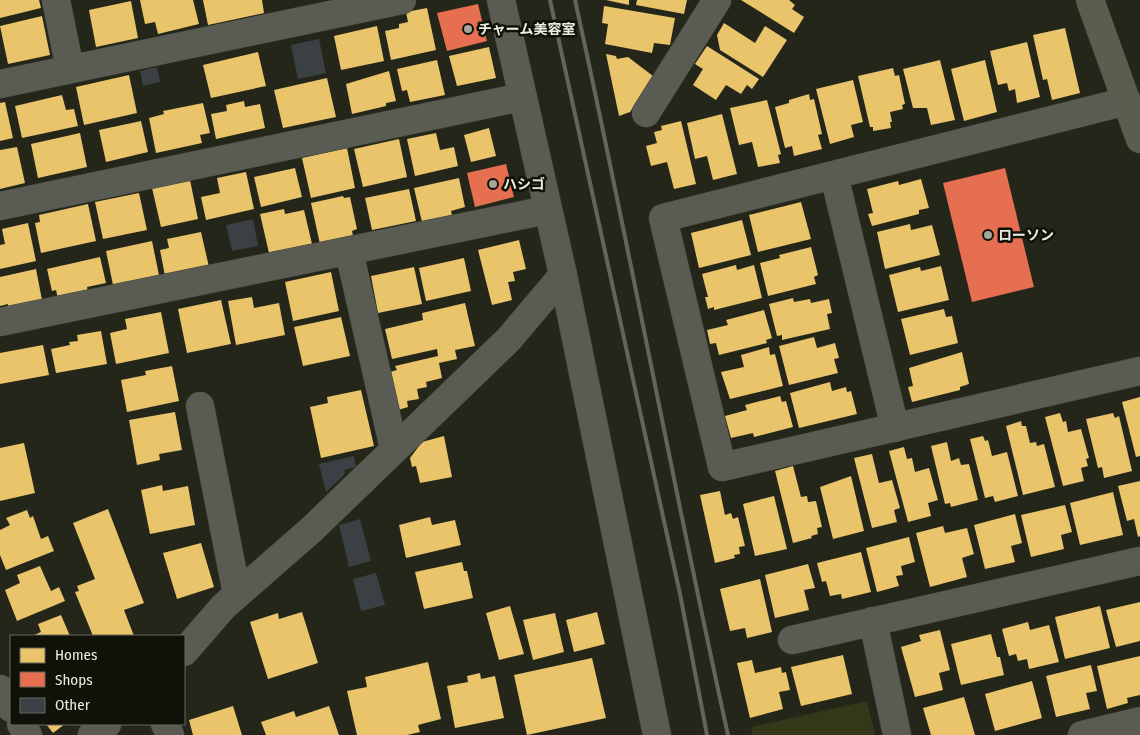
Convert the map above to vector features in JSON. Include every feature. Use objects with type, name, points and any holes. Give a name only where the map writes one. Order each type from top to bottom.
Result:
[{"type":"main road","points":[[1090,0],[1130,94],[1140,139]]},
{"type":"street","points":[[56,0],[70,69]]},
{"type":"street","points":[[0,84],[402,0]]},
{"type":"street","points":[[501,0],[563,275],[657,735]]},
{"type":"street","points":[[646,113],[717,0]]},
{"type":"street","points":[[1130,94],[834,175],[663,218],[722,467],[1140,371]]},
{"type":"street","points":[[0,206],[522,98]]},
{"type":"street","points":[[834,175],[895,428]]},
{"type":"street","points":[[0,322],[547,210]]},
{"type":"street","points":[[349,251],[394,449]]},
{"type":"street","points":[[185,651],[224,606],[311,530],[509,339],[563,275]]},
{"type":"street","points":[[200,406],[237,594]]},
{"type":"street","points":[[792,640],[1140,561]]},
{"type":"street","points":[[873,621],[897,735]]},
{"type":"street","points":[[0,689],[10,706]]},
{"type":"street","points":[[1082,735],[1140,721]]},
{"type":"street","points":[[92,735],[106,725]]},
{"type":"green space","points":[[867,701],[875,735],[753,735],[751,727]]},
{"type":"building: Homes","points":[[0,0],[39,0],[41,8],[0,18]]},
{"type":"building: Homes","points":[[140,0],[193,0],[199,24],[158,34],[155,22],[145,24]]},
{"type":"building: Homes","points":[[203,0],[262,0],[264,13],[208,25]]},
{"type":"building: Homes","points":[[606,0],[629,0],[629,5]]},
{"type":"building: Homes","points":[[637,0],[687,0],[684,14],[636,5]]},
{"type":"building: Homes","points":[[741,0],[789,0],[795,5],[792,9],[804,17],[794,33]]},
{"type":"building: Homes","points":[[131,1],[138,38],[96,47],[89,10]]},
{"type":"building: Homes","points":[[604,6],[675,18],[670,45],[654,43],[652,53],[605,44],[608,24],[602,23]]},
{"type":"building: Homes","points":[[427,8],[436,50],[391,60],[385,31],[399,28],[399,24],[408,22],[406,12]]},
{"type":"building: Homes","points":[[42,16],[50,55],[8,64],[0,26]]},
{"type":"building: Homes","points":[[724,23],[755,43],[765,26],[787,40],[763,77],[720,50],[717,35]]},
{"type":"building: Homes","points":[[377,26],[384,61],[341,70],[334,36]]},
{"type":"building: Homes","points":[[1065,28],[1080,93],[1052,100],[1047,79],[1043,80],[1033,35]]},
{"type":"building: Homes","points":[[1027,42],[1040,97],[1017,103],[1015,89],[1009,91],[1007,83],[998,85],[990,51]]},
{"type":"building: Homes","points":[[707,46],[759,79],[752,89],[747,85],[741,94],[726,85],[716,100],[693,85],[703,69],[695,64]]},
{"type":"building: Homes","points":[[489,47],[496,78],[457,86],[449,56]]},
{"type":"building: Homes","points":[[258,52],[266,86],[211,98],[203,65]]},
{"type":"building: Homes","points":[[606,54],[616,56],[617,59],[628,57],[653,76],[630,112],[619,116]]},
{"type":"building: Homes","points":[[437,60],[445,95],[410,102],[407,90],[402,91],[397,69]]},
{"type":"building: Homes","points":[[940,60],[955,120],[931,125],[927,108],[913,108],[903,69]]},
{"type":"building: Homes","points":[[985,60],[997,112],[964,121],[951,69]]},
{"type":"building: Homes","points":[[893,68],[895,76],[899,75],[905,104],[902,105],[903,109],[890,112],[891,128],[873,131],[873,127],[870,127],[858,76]]},
{"type":"building: Homes","points":[[389,71],[396,101],[386,103],[386,106],[352,114],[346,84]]},
{"type":"building: Homes","points":[[129,75],[137,113],[84,125],[76,87]]},
{"type":"building: Homes","points":[[327,78],[336,117],[283,128],[274,90]]},
{"type":"building: Homes","points":[[853,80],[863,122],[851,125],[854,137],[830,144],[816,89]]},
{"type":"building: Homes","points":[[809,94],[810,100],[814,99],[822,134],[818,135],[822,149],[794,156],[792,146],[785,148],[775,107],[789,103],[789,100]]},
{"type":"building: Homes","points":[[62,95],[66,110],[74,109],[78,126],[22,138],[15,106]]},
{"type":"building: Homes","points":[[767,100],[781,154],[778,155],[780,163],[758,167],[752,142],[739,145],[730,108]]},
{"type":"building: Homes","points":[[244,101],[245,107],[260,104],[265,128],[216,139],[211,114],[227,111],[226,105]]},
{"type":"building: Homes","points":[[5,102],[13,138],[0,141],[0,103]]},
{"type":"building: Homes","points":[[203,103],[210,133],[200,135],[202,143],[156,153],[149,118],[164,114],[163,111]]},
{"type":"building: Homes","points":[[722,114],[737,174],[713,180],[707,156],[695,159],[687,123]]},
{"type":"building: Homes","points":[[141,121],[148,152],[106,162],[99,130]]},
{"type":"building: Homes","points":[[681,121],[696,184],[674,189],[667,162],[651,166],[646,146],[657,143],[654,132],[662,130],[661,126]]},
{"type":"building: Homes","points":[[489,128],[496,156],[471,162],[464,135]]},
{"type":"building: Homes","points":[[80,133],[87,167],[38,178],[31,144]]},
{"type":"building: Homes","points":[[436,133],[440,150],[454,147],[458,166],[415,176],[407,139]]},
{"type":"building: Homes","points":[[399,139],[407,177],[363,187],[354,149]]},
{"type":"building: Homes","points":[[17,147],[25,183],[0,189],[0,150]]},
{"type":"building: Homes","points":[[347,148],[355,188],[311,198],[302,158]]},
{"type":"building: Homes","points":[[295,168],[302,197],[261,207],[254,177]]},
{"type":"building: Homes","points":[[246,172],[254,209],[206,220],[201,197],[220,193],[217,178]]},
{"type":"building: Homes","points":[[459,178],[465,207],[451,211],[452,215],[422,222],[414,188]]},
{"type":"building: Homes","points":[[921,179],[929,208],[919,210],[919,214],[872,226],[868,214],[873,213],[867,189],[898,181],[899,185]]},
{"type":"building: Homes","points":[[190,180],[198,219],[161,227],[152,188]]},
{"type":"building: Homes","points":[[409,189],[416,221],[372,230],[365,198]]},
{"type":"building: Homes","points":[[139,193],[147,230],[103,239],[95,202]]},
{"type":"building: Homes","points":[[343,196],[344,198],[350,197],[357,229],[352,231],[353,236],[320,244],[311,203]]},
{"type":"building: Homes","points":[[801,202],[811,239],[758,252],[749,215]]},
{"type":"building: Homes","points":[[88,204],[96,241],[41,253],[35,223],[40,222],[39,215]]},
{"type":"building: Homes","points":[[284,209],[285,214],[304,210],[312,244],[269,253],[260,214]]},
{"type":"building: Homes","points":[[742,220],[751,255],[699,268],[691,233]]},
{"type":"building: Homes","points":[[28,223],[36,261],[0,269],[0,245],[5,244],[2,229]]},
{"type":"building: Homes","points":[[910,224],[911,230],[932,225],[940,255],[885,269],[877,232]]},
{"type":"building: Homes","points":[[201,232],[209,267],[165,276],[160,250],[169,248],[167,239]]},
{"type":"building: Homes","points":[[519,240],[526,269],[513,272],[515,281],[508,282],[512,300],[492,305],[478,250]]},
{"type":"building: Homes","points":[[152,241],[159,275],[113,285],[106,251]]},
{"type":"building: Homes","points":[[811,247],[818,275],[814,277],[816,284],[768,296],[760,263],[780,258],[779,255]]},
{"type":"building: Homes","points":[[100,257],[106,283],[87,287],[88,293],[58,299],[56,290],[52,291],[47,269]]},
{"type":"building: Homes","points":[[464,258],[471,291],[426,301],[419,268]]},
{"type":"building: Homes","points":[[736,265],[737,270],[754,265],[762,298],[714,310],[714,307],[708,309],[705,297],[708,297],[702,274]]},
{"type":"building: Homes","points":[[941,266],[949,300],[898,312],[889,275],[920,267],[921,271]]},
{"type":"building: Homes","points":[[414,267],[422,304],[378,313],[371,276]]},
{"type":"building: Homes","points":[[36,269],[42,300],[8,308],[8,304],[0,306],[0,277]]},
{"type":"building: Homes","points":[[331,272],[339,311],[293,321],[285,282]]},
{"type":"building: Homes","points":[[252,297],[254,308],[279,303],[285,335],[236,345],[228,301]]},
{"type":"building: Homes","points":[[793,298],[794,302],[810,299],[811,303],[829,299],[832,313],[827,314],[830,329],[782,340],[782,335],[777,336],[769,304]]},
{"type":"building: Homes","points":[[221,300],[231,344],[187,353],[178,309]]},
{"type":"building: Homes","points":[[465,303],[475,346],[455,350],[457,359],[439,363],[442,378],[426,382],[427,387],[417,389],[419,399],[407,401],[408,407],[398,410],[390,372],[397,370],[395,366],[438,356],[437,349],[392,359],[385,329],[423,320],[422,313]]},
{"type":"building: Homes","points":[[944,309],[946,317],[952,316],[958,343],[910,355],[901,319]]},
{"type":"building: Homes","points":[[764,310],[772,338],[766,340],[767,343],[719,355],[716,343],[710,344],[707,330],[728,325],[726,320]]},
{"type":"building: Homes","points":[[161,312],[169,353],[116,364],[110,333],[127,329],[125,319]]},
{"type":"building: Homes","points":[[341,317],[350,356],[303,366],[294,327]]},
{"type":"building: Homes","points":[[101,331],[107,364],[56,373],[51,349],[70,345],[69,342],[78,341],[77,335]]},
{"type":"building: Homes","points":[[814,337],[817,348],[835,343],[839,358],[834,359],[838,373],[789,385],[779,346]]},
{"type":"building: Homes","points":[[43,345],[49,375],[0,384],[0,353]]},
{"type":"building: Homes","points":[[769,347],[770,355],[775,354],[783,386],[730,399],[721,372],[744,367],[741,355]]},
{"type":"building: Homes","points":[[962,352],[969,384],[960,387],[960,390],[912,402],[908,387],[913,386],[909,368]]},
{"type":"building: Homes","points":[[172,366],[179,401],[127,412],[121,380],[146,375],[145,371]]},
{"type":"building: Homes","points":[[830,382],[832,391],[846,387],[847,392],[851,391],[857,414],[799,428],[790,393]]},
{"type":"building: Homes","points":[[361,390],[374,446],[321,458],[310,407],[328,403],[327,397]]},
{"type":"building: Homes","points":[[780,396],[782,402],[786,401],[793,427],[754,437],[753,433],[731,438],[725,416],[747,410],[745,405]]},
{"type":"building: Homes","points":[[1140,397],[1140,456],[1136,457],[1122,402]]},
{"type":"building: Homes","points":[[175,412],[182,450],[159,454],[160,460],[137,465],[129,420]]},
{"type":"building: Homes","points":[[1060,413],[1063,422],[1066,421],[1068,432],[1081,429],[1089,458],[1086,459],[1088,466],[1081,468],[1084,481],[1063,486],[1045,417]]},
{"type":"building: Homes","points":[[1113,413],[1115,418],[1119,416],[1132,471],[1104,478],[1102,467],[1098,468],[1086,419]]},
{"type":"building: Homes","points":[[1021,421],[1022,426],[1026,426],[1030,443],[1036,442],[1037,446],[1044,444],[1055,487],[1023,495],[1006,426]]},
{"type":"building: Homes","points":[[444,436],[452,477],[420,483],[416,466],[412,467],[410,458],[422,442]]},
{"type":"building: Homes","points":[[983,436],[985,441],[988,440],[992,456],[1007,452],[1018,496],[995,502],[993,496],[985,498],[970,439]]},
{"type":"building: Homes","points":[[947,442],[951,461],[959,458],[961,465],[969,464],[978,500],[951,507],[950,503],[945,504],[931,446]]},
{"type":"building: Homes","points":[[24,443],[35,493],[0,501],[0,448]]},
{"type":"building: Homes","points":[[904,447],[907,459],[912,458],[915,472],[929,468],[938,500],[928,503],[931,516],[908,522],[889,451]]},
{"type":"building: Homes","points":[[872,454],[879,483],[892,480],[900,508],[894,510],[897,522],[872,528],[854,458]]},
{"type":"building: Homes","points":[[793,466],[801,497],[807,496],[808,502],[816,501],[822,527],[817,528],[818,534],[811,536],[812,538],[793,543],[775,471]]},
{"type":"building: Homes","points":[[851,476],[864,531],[833,539],[820,487]]},
{"type":"building: Homes","points":[[1140,481],[1140,536],[1138,537],[1134,519],[1127,521],[1118,486]]},
{"type":"building: Homes","points":[[162,485],[163,491],[188,486],[195,525],[150,534],[141,490]]},
{"type":"building: Homes","points":[[720,491],[725,515],[731,513],[733,519],[738,517],[745,546],[739,547],[740,554],[734,555],[735,558],[715,563],[700,495]]},
{"type":"building: Homes","points":[[1113,492],[1123,535],[1080,545],[1070,503]]},
{"type":"building: Homes","points":[[774,496],[787,549],[755,556],[743,504]]},
{"type":"building: Homes","points":[[1065,505],[1072,532],[1061,535],[1064,549],[1031,557],[1021,515]]},
{"type":"building: Homes","points":[[108,509],[144,603],[124,610],[134,635],[93,635],[75,592],[79,591],[77,586],[95,579],[73,523]]},
{"type":"building: Homes","points":[[27,510],[30,518],[33,516],[41,539],[48,536],[54,551],[6,570],[0,555],[0,530],[10,525],[6,518]]},
{"type":"building: Homes","points":[[1015,514],[1022,543],[1011,546],[1015,562],[985,569],[974,525]]},
{"type":"building: Homes","points":[[430,517],[432,525],[455,520],[461,545],[406,558],[399,525]]},
{"type":"building: Homes","points":[[943,526],[945,533],[967,528],[974,554],[962,558],[967,577],[930,587],[916,533]]},
{"type":"building: Homes","points":[[909,537],[915,562],[901,566],[903,575],[896,576],[899,586],[877,592],[866,548]]},
{"type":"building: Homes","points":[[201,543],[214,587],[177,599],[163,553]]},
{"type":"building: Homes","points":[[861,552],[871,592],[842,599],[841,594],[830,596],[826,581],[822,582],[817,563]]},
{"type":"building: Homes","points":[[462,562],[464,571],[467,571],[473,598],[424,609],[415,572]]},
{"type":"building: Homes","points":[[808,564],[815,588],[804,590],[809,610],[775,618],[765,575]]},
{"type":"building: Homes","points":[[40,566],[51,591],[59,587],[65,601],[17,621],[5,590],[20,583],[17,575]]},
{"type":"building: Homes","points":[[760,579],[772,632],[747,638],[745,628],[730,631],[720,589]]},
{"type":"building: Homes","points":[[1140,602],[1140,641],[1116,647],[1106,610]]},
{"type":"building: Homes","points":[[510,606],[524,654],[499,660],[486,613]]},
{"type":"building: Homes","points":[[1100,606],[1110,648],[1065,659],[1055,617]]},
{"type":"building: Homes","points":[[302,612],[318,663],[268,679],[250,622],[278,613],[279,619]]},
{"type":"building: Homes","points":[[597,612],[605,644],[574,652],[566,620]]},
{"type":"building: Homes","points":[[555,613],[564,652],[533,660],[523,620]]},
{"type":"building: Homes","points":[[61,615],[70,635],[34,635],[41,632],[38,624]]},
{"type":"building: Homes","points":[[1028,622],[1030,630],[1049,625],[1059,662],[1029,669],[1027,659],[1018,661],[1016,654],[1009,656],[1002,629]]},
{"type":"building: Homes","points":[[940,630],[950,670],[939,673],[943,690],[915,697],[901,647],[921,641],[919,635]]},
{"type":"building: Homes","points":[[991,634],[997,657],[1000,657],[1004,675],[961,685],[951,644]]},
{"type":"building: Homes","points":[[843,655],[852,694],[801,706],[791,667]]},
{"type":"building: Homes","points":[[1140,656],[1140,695],[1127,698],[1128,703],[1107,709],[1097,666]]},
{"type":"building: Homes","points":[[592,658],[606,718],[527,735],[514,675]]},
{"type":"building: Homes","points":[[752,660],[755,673],[781,667],[782,673],[786,672],[790,690],[779,692],[783,709],[750,718],[737,663]]},
{"type":"building: Homes","points":[[428,662],[441,719],[418,725],[420,732],[407,735],[357,735],[347,691],[367,687],[365,677]]},
{"type":"building: Homes","points":[[1091,665],[1097,691],[1086,693],[1090,709],[1056,717],[1046,676]]},
{"type":"building: Homes","points":[[480,673],[481,679],[495,676],[504,718],[455,728],[447,686],[468,682],[467,676]]},
{"type":"building: Homes","points":[[1032,681],[1042,718],[995,731],[985,694]]},
{"type":"building: Homes","points":[[964,697],[975,735],[931,735],[923,708]]},
{"type":"building: Homes","points":[[233,706],[242,735],[193,735],[189,720]]},
{"type":"building: Homes","points":[[329,706],[339,735],[266,735],[261,722],[294,711],[296,717]]},
{"type":"building: Homes","points":[[47,725],[64,725],[53,733]]},
{"type":"building: Shops","points":[[478,4],[487,41],[447,51],[437,13]]},
{"type":"building: Shops","points":[[506,164],[514,197],[475,207],[467,173]]},
{"type":"building: Shops","name":"ローソン","points":[[1005,168],[1034,287],[972,302],[943,183]]},
{"type":"building: Other","points":[[319,39],[326,73],[298,79],[291,45]]},
{"type":"building: Other","points":[[157,67],[160,82],[143,86],[140,71]]},
{"type":"building: Other","points":[[253,219],[258,246],[232,251],[226,225]]},
{"type":"building: Other","points":[[354,456],[356,467],[344,470],[345,474],[326,492],[319,464]]},
{"type":"building: Other","points":[[360,519],[371,561],[349,567],[339,525]]},
{"type":"building: Other","points":[[376,573],[385,605],[361,611],[353,579]]},
{"type":"railway","points":[[550,0],[680,594],[707,735]]},
{"type":"railway","points":[[575,0],[728,735]]},
{"type":"place","name":"チャーム美容室","points":[[468,29]]},
{"type":"place","name":"ハシゴ","points":[[493,184]]},
{"type":"place","name":"ローソン","points":[[988,235]]}]
